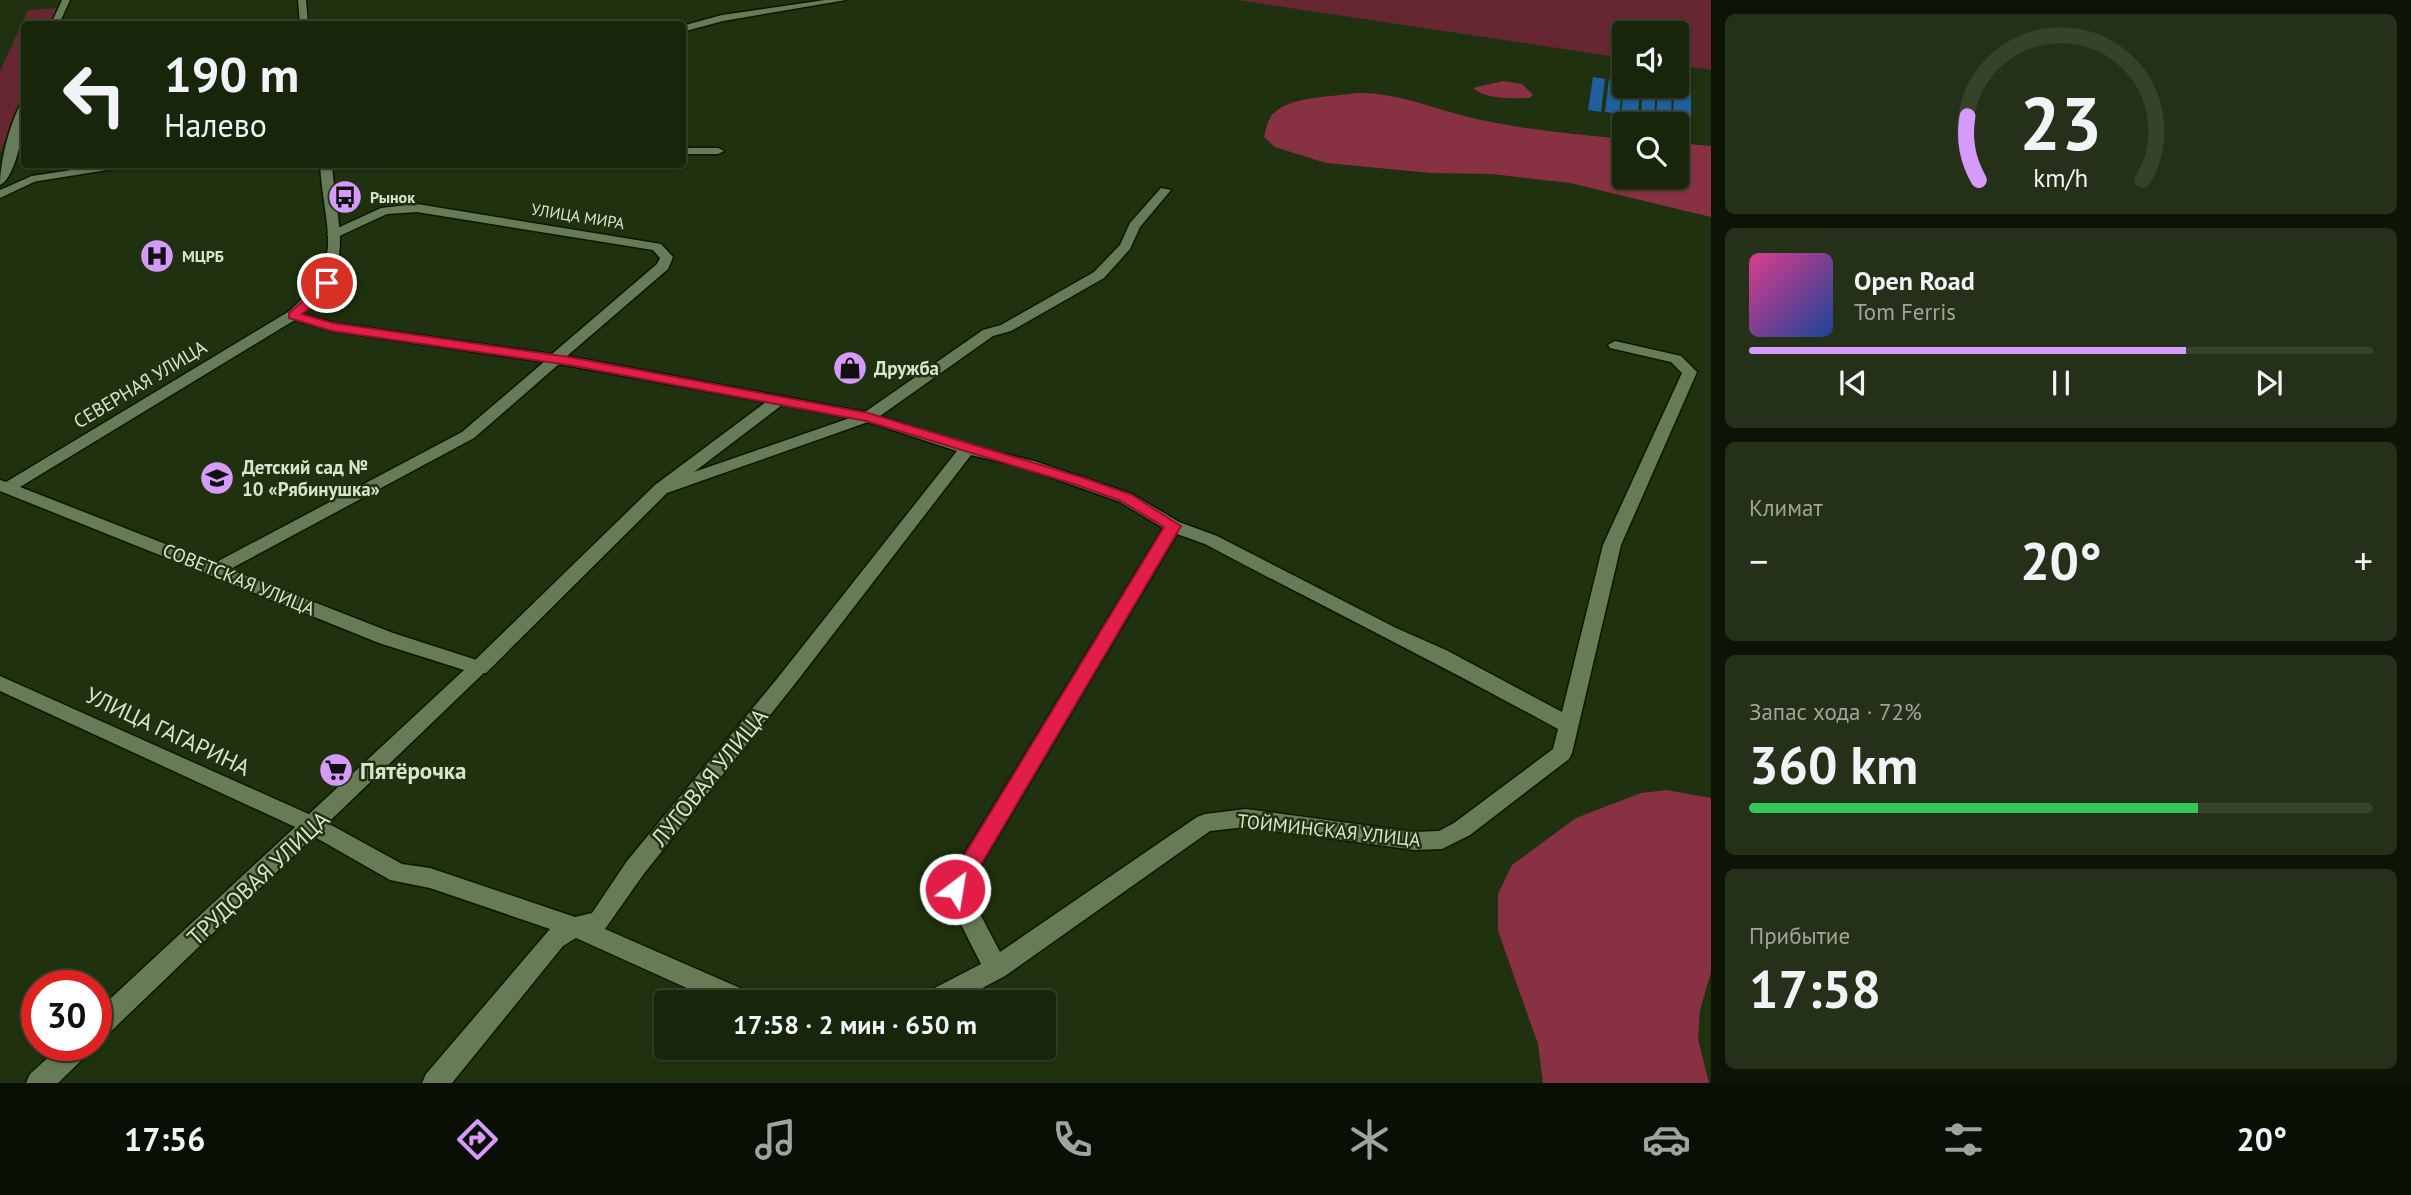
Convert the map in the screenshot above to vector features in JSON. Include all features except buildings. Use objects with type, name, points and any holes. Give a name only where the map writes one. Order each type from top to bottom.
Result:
[{"type":"street","points":[[56,21],[66,0]]},
{"type":"street","points":[[302,0],[304,21]]},
{"type":"street","points":[[686,28],[722,18],[842,0]]},
{"type":"street","points":[[21,114],[3,176],[32,179],[110,168]]},
{"type":"street","points":[[686,151],[718,151]]},
{"type":"street","name":"СЕВЕРНАЯ УЛИЦА","points":[[4,487],[293,316],[314,299],[330,276],[334,265],[326,168]]},
{"type":"street","points":[[0,194],[32,179]]},
{"type":"street","points":[[661,489],[868,417],[988,333],[1006,328],[1099,275],[1126,246],[1134,226],[1166,190]]},
{"type":"street","name":"УЛИЦА МИРА","points":[[333,235],[385,211],[417,208],[657,247],[665,252],[666,261],[663,266],[555,359]]},
{"type":"street","points":[[293,316],[332,327],[555,359],[868,417],[967,449],[1028,464],[1115,494],[1173,526],[1210,540],[1389,633],[1439,655],[1569,725]]},
{"type":"street","name":"ТОЙМИНСКАЯ УЛИЦА","points":[[955,990],[996,968],[1205,823],[1246,818],[1415,842],[1442,839],[1462,830],[1562,753],[1612,545],[1690,372],[1676,359],[1615,345]]},
{"type":"street","points":[[215,570],[468,435],[555,359]]},
{"type":"street","name":"ТРУДОВАЯ УЛИЦА","points":[[112,1014],[314,826],[661,489],[778,401]]},
{"type":"street","name":"ЛУГОВАЯ УЛИЦА","points":[[435,1083],[554,939],[575,928],[600,921],[635,868],[788,680],[967,449]]},
{"type":"street","name":"СОВЕТСКАЯ УЛИЦА","points":[[4,487],[386,638],[479,668]]},
{"type":"street","points":[[996,968],[955,889],[1173,526]]},
{"type":"street","name":"УЛИЦА ГАГАРИНА","points":[[0,683],[314,826],[398,873],[430,878],[575,928]]},
{"type":"street","points":[[575,928],[717,990]]},
{"type":"street","points":[[39,1083],[63,1061]]},
{"type":"shaded area","points":[[1237,0],[1711,0],[1711,70],[1689,67],[1689,21],[1612,21],[1612,56]]},
{"type":"shaded area","points":[[57,8],[52,21],[23,21],[28,10]]},
{"type":"shaded area","points":[[21,25],[21,99],[0,153],[0,71]]},
{"type":"shaded area","points":[[1503,81],[1522,84],[1533,95],[1529,98],[1499,98],[1485,95],[1473,88]]},
{"type":"shaded area","points":[[1356,93],[1388,96],[1499,123],[1612,138],[1612,189],[1689,189],[1689,144],[1711,146],[1711,217],[1570,183],[1492,174],[1431,173],[1326,163],[1275,147],[1264,137],[1275,112],[1292,103]]},
{"type":"shaded area","points":[[1667,790],[1711,798],[1711,972],[1700,1010],[1698,1039],[1709,1083],[1543,1083],[1538,1044],[1498,931],[1498,894],[1512,865],[1576,818],[1641,793]]},
{"type":"water","points":[[1593,77],[1605,79],[1601,112],[1588,110]]},
{"type":"water","points":[[1609,79],[1612,79],[1612,98],[1621,98],[1619,112],[1605,112]]},
{"type":"water","points":[[1691,91],[1691,125],[1689,112],[1673,112],[1674,98],[1689,98]]},
{"type":"water","points":[[1623,98],[1639,98],[1638,112],[1621,112]]},
{"type":"water","points":[[1642,98],[1655,98],[1654,112],[1641,112]]},
{"type":"water","points":[[1657,98],[1672,98],[1671,112],[1656,112]]},
{"type":"place","name":"Рынок","points":[[345,197]]},
{"type":"place","name":"МЦРБ","points":[[157,256]]},
{"type":"place","name":"Дружба","points":[[850,368]]},
{"type":"place","name":"Детский сад № 10 «Рябинушка»","points":[[217,478]]},
{"type":"place","name":"Пятёрочка","points":[[336,770]]},
{"type":"route","points":[[327,283],[314,299],[293,316],[332,327],[569,361],[868,417],[1079,481],[1126,498],[1173,526],[955,889]]}]
